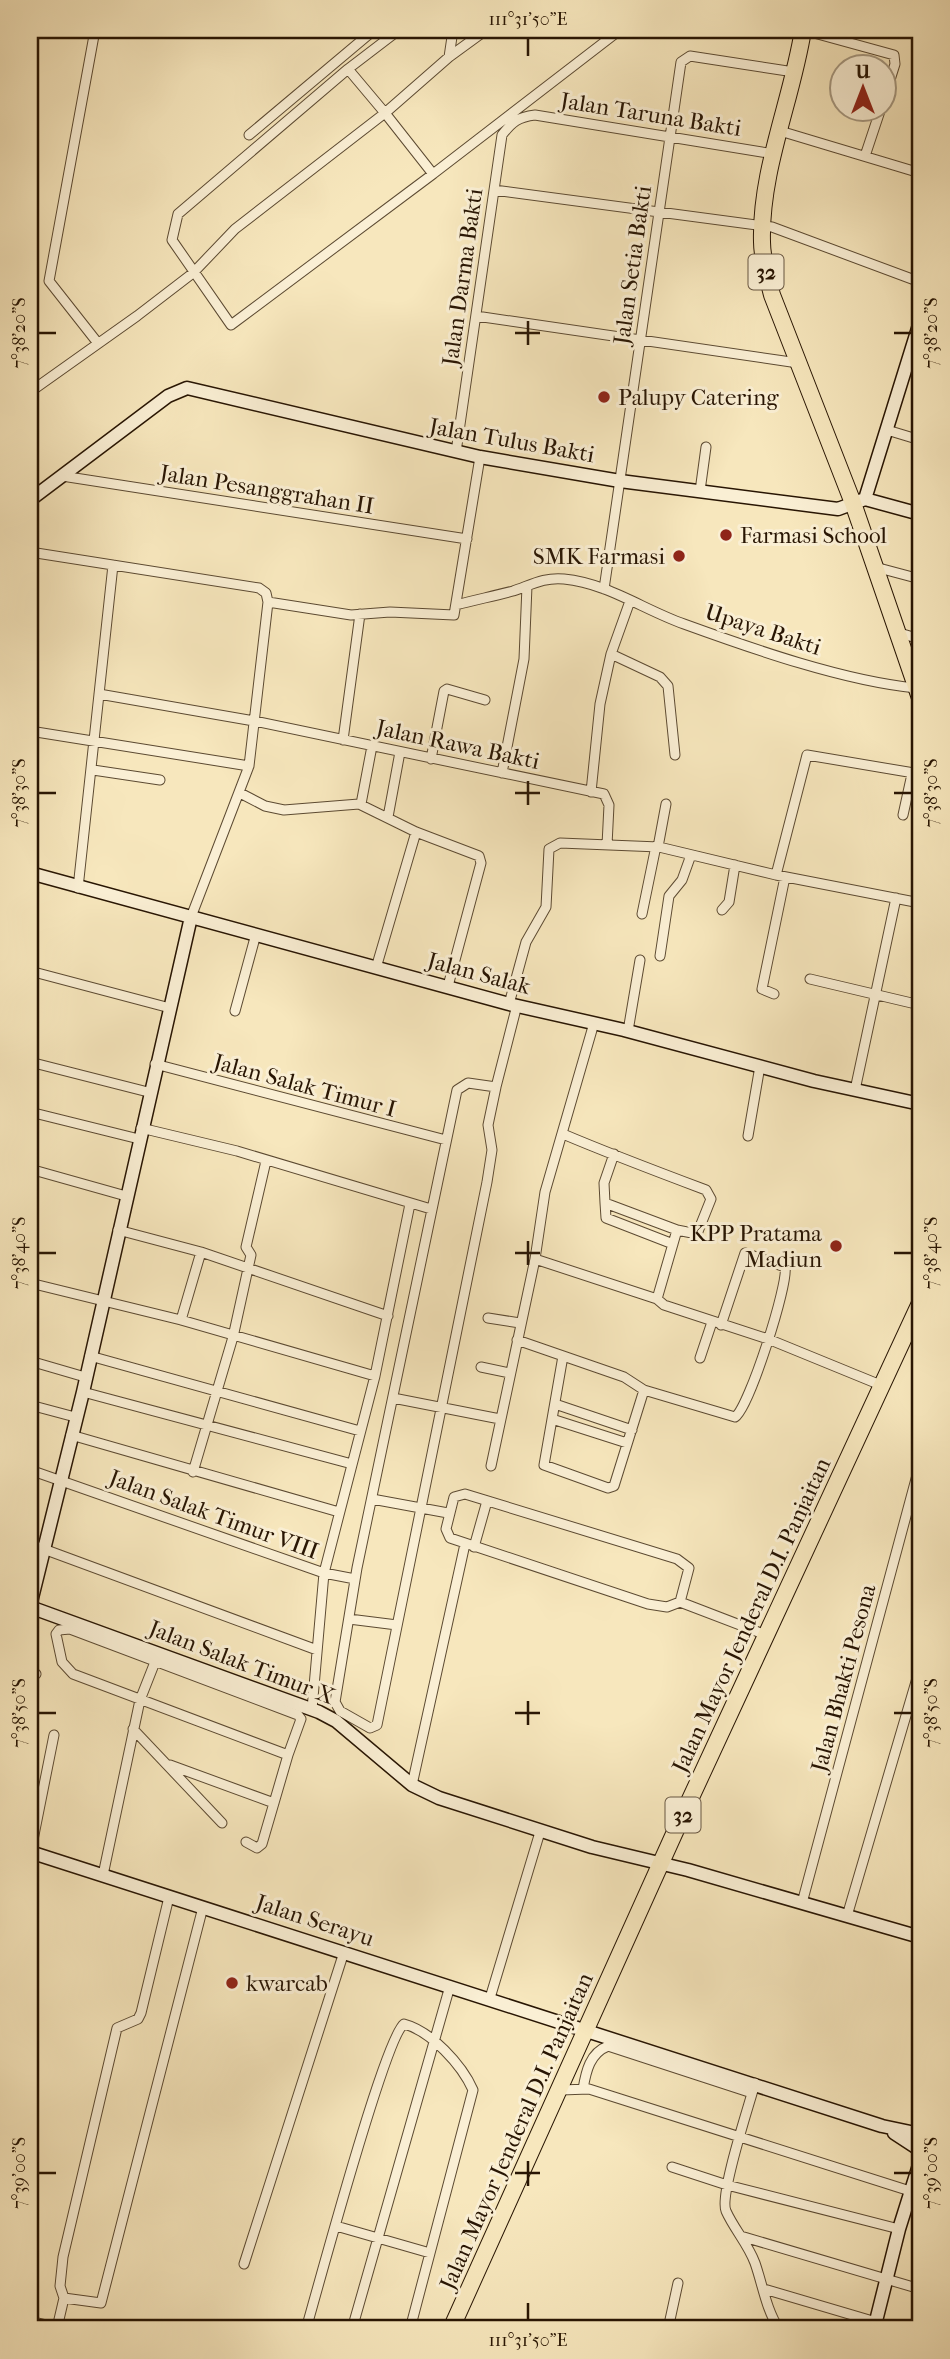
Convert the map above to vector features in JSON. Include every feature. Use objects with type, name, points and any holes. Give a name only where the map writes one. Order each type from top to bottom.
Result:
[{"type":"highway","name":"32","points":[[803,30],[774,155],[762,226],[764,262],[772,295],[798,363],[859,501],[873,566],[918,693]]},
{"type":"highway","name":"Jalan Mayor Jenderal D.I. Panjaitan","points":[[451,2329],[661,1863],[920,1303]]},
{"type":"street","points":[[95,30],[51,287],[97,342]]},
{"type":"street","points":[[249,135],[374,30]]},
{"type":"street","points":[[399,30],[348,69],[178,214],[172,240],[192,273],[234,325],[620,30]]},
{"type":"street","points":[[449,57],[453,30]]},
{"type":"street","points":[[30,391],[97,342],[119,330],[192,273],[235,229],[386,113],[449,57],[486,30]]},
{"type":"street","points":[[803,30],[883,52]]},
{"type":"street","name":"Jalan Setia Bakti","points":[[604,589],[680,70],[686,57],[794,72]]},
{"type":"street","points":[[348,69],[433,174]]},
{"type":"street","name":"Jalan Taruna Bakti","points":[[522,116],[534,115],[669,135],[774,155]]},
{"type":"street","name":"Jalan Darma Bakti","points":[[456,452],[502,135],[512,121],[522,116]]},
{"type":"street","points":[[865,156],[876,122]]},
{"type":"street","points":[[780,131],[920,173]]},
{"type":"street","points":[[494,190],[762,226],[850,254],[920,282]]},
{"type":"street","points":[[476,316],[798,363]]},
{"type":"street","points":[[920,322],[917,345],[859,501],[920,513]]},
{"type":"street","name":"Jalan Tulus Bakti","points":[[62,476],[168,396],[187,388],[456,452],[620,481],[838,509],[859,501]]},
{"type":"street","points":[[887,430],[920,440]]},
{"type":"street","points":[[700,491],[706,447]]},
{"type":"street","points":[[268,602],[360,614],[390,612],[449,617],[454,615],[480,457]]},
{"type":"street","points":[[30,500],[62,476]]},
{"type":"street","name":"Jalan Pesanggrahan II","points":[[62,476],[467,540]]},
{"type":"street","points":[[30,552],[259,588],[266,593],[268,602],[249,766],[209,863],[191,917],[148,1092],[83,1392],[30,1606]]},
{"type":"street","points":[[78,888],[93,770],[113,565]]},
{"type":"street","points":[[873,566],[920,579]]},
{"type":"street","name":"Upaya Bakti","points":[[456,605],[544,579],[564,579],[604,589],[683,624],[838,673],[918,693]]},
{"type":"street","points":[[502,773],[524,659],[527,586]]},
{"type":"street","points":[[607,845],[608,799],[591,792],[600,704],[611,654],[630,601]]},
{"type":"street","points":[[343,740],[360,614]]},
{"type":"street","points":[[896,632],[920,639]]},
{"type":"street","points":[[611,654],[660,677],[668,686],[676,755]]},
{"type":"street","points":[[431,759],[444,691],[447,689],[485,700]]},
{"type":"street","name":"Jalan Rawa Bakti","points":[[99,694],[254,720],[591,792]]},
{"type":"street","points":[[30,731],[249,766]]},
{"type":"street","points":[[361,804],[372,746]]},
{"type":"street","points":[[388,817],[400,752]]},
{"type":"street","points":[[774,994],[762,989],[780,876],[807,755],[916,774],[903,815]]},
{"type":"street","points":[[93,770],[160,780]]},
{"type":"street","points":[[240,793],[258,803],[284,810],[361,804],[416,832],[471,851],[481,860],[448,986]]},
{"type":"street","points":[[642,914],[666,804]]},
{"type":"street","points":[[376,968],[416,832]]},
{"type":"street","points":[[496,1087],[468,1083],[459,1087],[431,1209],[355,1579],[335,1702],[341,1711],[370,1728],[377,1724],[458,1311],[487,1182],[492,1150],[488,1129],[526,942],[546,906],[549,849],[561,843],[657,847],[780,876],[920,903]]},
{"type":"street","points":[[660,956],[669,896],[682,880],[691,855]]},
{"type":"street","points":[[722,910],[729,902],[735,866]]},
{"type":"street","name":"Jalan Salak","points":[[30,873],[513,1004],[920,1104]]},
{"type":"street","points":[[855,1090],[896,898]]},
{"type":"street","points":[[234,1011],[256,934]]},
{"type":"street","points":[[628,1031],[640,960]]},
{"type":"street","points":[[30,971],[170,1008]]},
{"type":"street","points":[[810,979],[920,1005]]},
{"type":"street","points":[[491,1466],[535,1259],[545,1192],[594,1023]]},
{"type":"street","points":[[30,1062],[148,1092]]},
{"type":"street","name":"Jalan Salak Timur I","points":[[155,1064],[446,1140]]},
{"type":"street","points":[[748,1136],[760,1066]]},
{"type":"street","points":[[30,1112],[237,1151],[431,1209]]},
{"type":"street","points":[[563,1134],[709,1191],[712,1199],[697,1234],[677,1230],[605,1203]]},
{"type":"street","points":[[614,1154],[604,1183],[606,1219],[673,1244]]},
{"type":"street","points":[[193,1472],[233,1337],[251,1255],[246,1247],[266,1161]]},
{"type":"street","points":[[30,1169],[126,1196]]},
{"type":"street","points":[[312,1709],[324,1573],[375,1376],[410,1204]]},
{"type":"street","points":[[118,1230],[249,1267],[388,1315]]},
{"type":"street","points":[[657,1299],[677,1230]]},
{"type":"street","points":[[181,1320],[201,1252]]},
{"type":"street","points":[[517,1340],[624,1377],[644,1390],[737,1416],[768,1339],[786,1269],[773,1260],[749,1253],[743,1256],[700,1358]]},
{"type":"street","points":[[535,1259],[657,1299],[670,1309],[768,1339],[883,1386]]},
{"type":"street","points":[[30,1283],[181,1320],[375,1376]]},
{"type":"street","points":[[488,1318],[520,1324]]},
{"type":"street","points":[[90,1356],[360,1431]]},
{"type":"street","points":[[563,1356],[544,1465],[608,1488],[617,1482],[644,1390]]},
{"type":"street","points":[[30,1361],[86,1377]]},
{"type":"street","points":[[481,1367],[510,1373]]},
{"type":"street","points":[[83,1392],[352,1464]]},
{"type":"street","points":[[393,1398],[500,1419]]},
{"type":"street","points":[[555,1404],[632,1430]]},
{"type":"street","points":[[30,1405],[75,1417]]},
{"type":"street","points":[[552,1419],[627,1443]]},
{"type":"street","points":[[71,1435],[339,1512]]},
{"type":"street","name":"Jalan Bhakti Pesona","points":[[802,1903],[920,1464]]},
{"type":"street","name":"Jalan Salak Timur VIII","points":[[30,1470],[324,1573],[355,1579]]},
{"type":"street","points":[[680,1602],[689,1569],[677,1559],[487,1501],[458,1494],[454,1497],[448,1513],[447,1534],[470,1546],[648,1604],[667,1607],[680,1602],[766,1635]]},
{"type":"street","points":[[372,1499],[448,1513]]},
{"type":"street","points":[[412,1785],[470,1546],[487,1501]]},
{"type":"street","points":[[30,1545],[317,1650]]},
{"type":"street","name":"Jalan Salak Timur X","points":[[30,1606],[312,1709],[336,1721],[412,1785],[439,1798],[540,1832],[661,1863],[920,1937]]},
{"type":"street","points":[[349,1619],[397,1625]]},
{"type":"street","points":[[246,1842],[260,1847],[301,1719],[298,1715],[70,1629],[59,1630],[56,1634],[62,1662],[69,1671],[288,1755]]},
{"type":"street","points":[[103,1875],[139,1700],[155,1662]]},
{"type":"street","points":[[847,1916],[920,1668]]},
{"type":"street","points":[[30,1853],[54,1735]]},
{"type":"street","points":[[132,1736],[169,1764],[222,1823]]},
{"type":"street","points":[[169,1764],[274,1803]]},
{"type":"street","points":[[490,1998],[540,1832]]},
{"type":"street","name":"Jalan Serayu","points":[[30,1853],[490,1998],[753,2088],[882,2126]]},
{"type":"street","points":[[30,2321],[60,2329],[64,2298],[60,2286],[63,2257],[117,2028],[138,2019],[141,2013],[169,1897]]},
{"type":"street","points":[[64,2298],[101,2303],[203,1907]]},
{"type":"street","points":[[244,2264],[344,1952]]},
{"type":"street","points":[[352,2329],[450,1986]]},
{"type":"street","points":[[306,2329],[381,2074],[398,2029],[408,2024],[433,2042],[463,2071],[473,2090],[410,2329]]},
{"type":"street","points":[[583,2089],[590,2062],[599,2051],[608,2046],[753,2088],[727,2185],[725,2208],[744,2237],[764,2289],[769,2311],[779,2329]]},
{"type":"street","points":[[561,2090],[583,2089],[741,2137],[915,2185]]},
{"type":"street","points":[[882,2126],[920,2134]]},
{"type":"street","points":[[882,2126],[920,2150]]},
{"type":"street","points":[[920,2140],[920,2150]]},
{"type":"street","points":[[764,2289],[875,2326],[899,2229],[915,2185],[920,2162]]},
{"type":"street","points":[[672,2167],[727,2185],[899,2229]]},
{"type":"street","points":[[336,2226],[430,2253]]},
{"type":"street","points":[[744,2237],[920,2290]]},
{"type":"street","points":[[668,2329],[678,2283]]},
{"type":"place","name":"Palupy Catering","points":[[604,397]]},
{"type":"place","name":"Farmasi School","points":[[726,535]]},
{"type":"place","name":"SMK Farmasi","points":[[679,556]]},
{"type":"place","name":"KPP Pratama Madiun","points":[[836,1246]]},
{"type":"place","name":"kwarcab","points":[[232,1983]]}]
